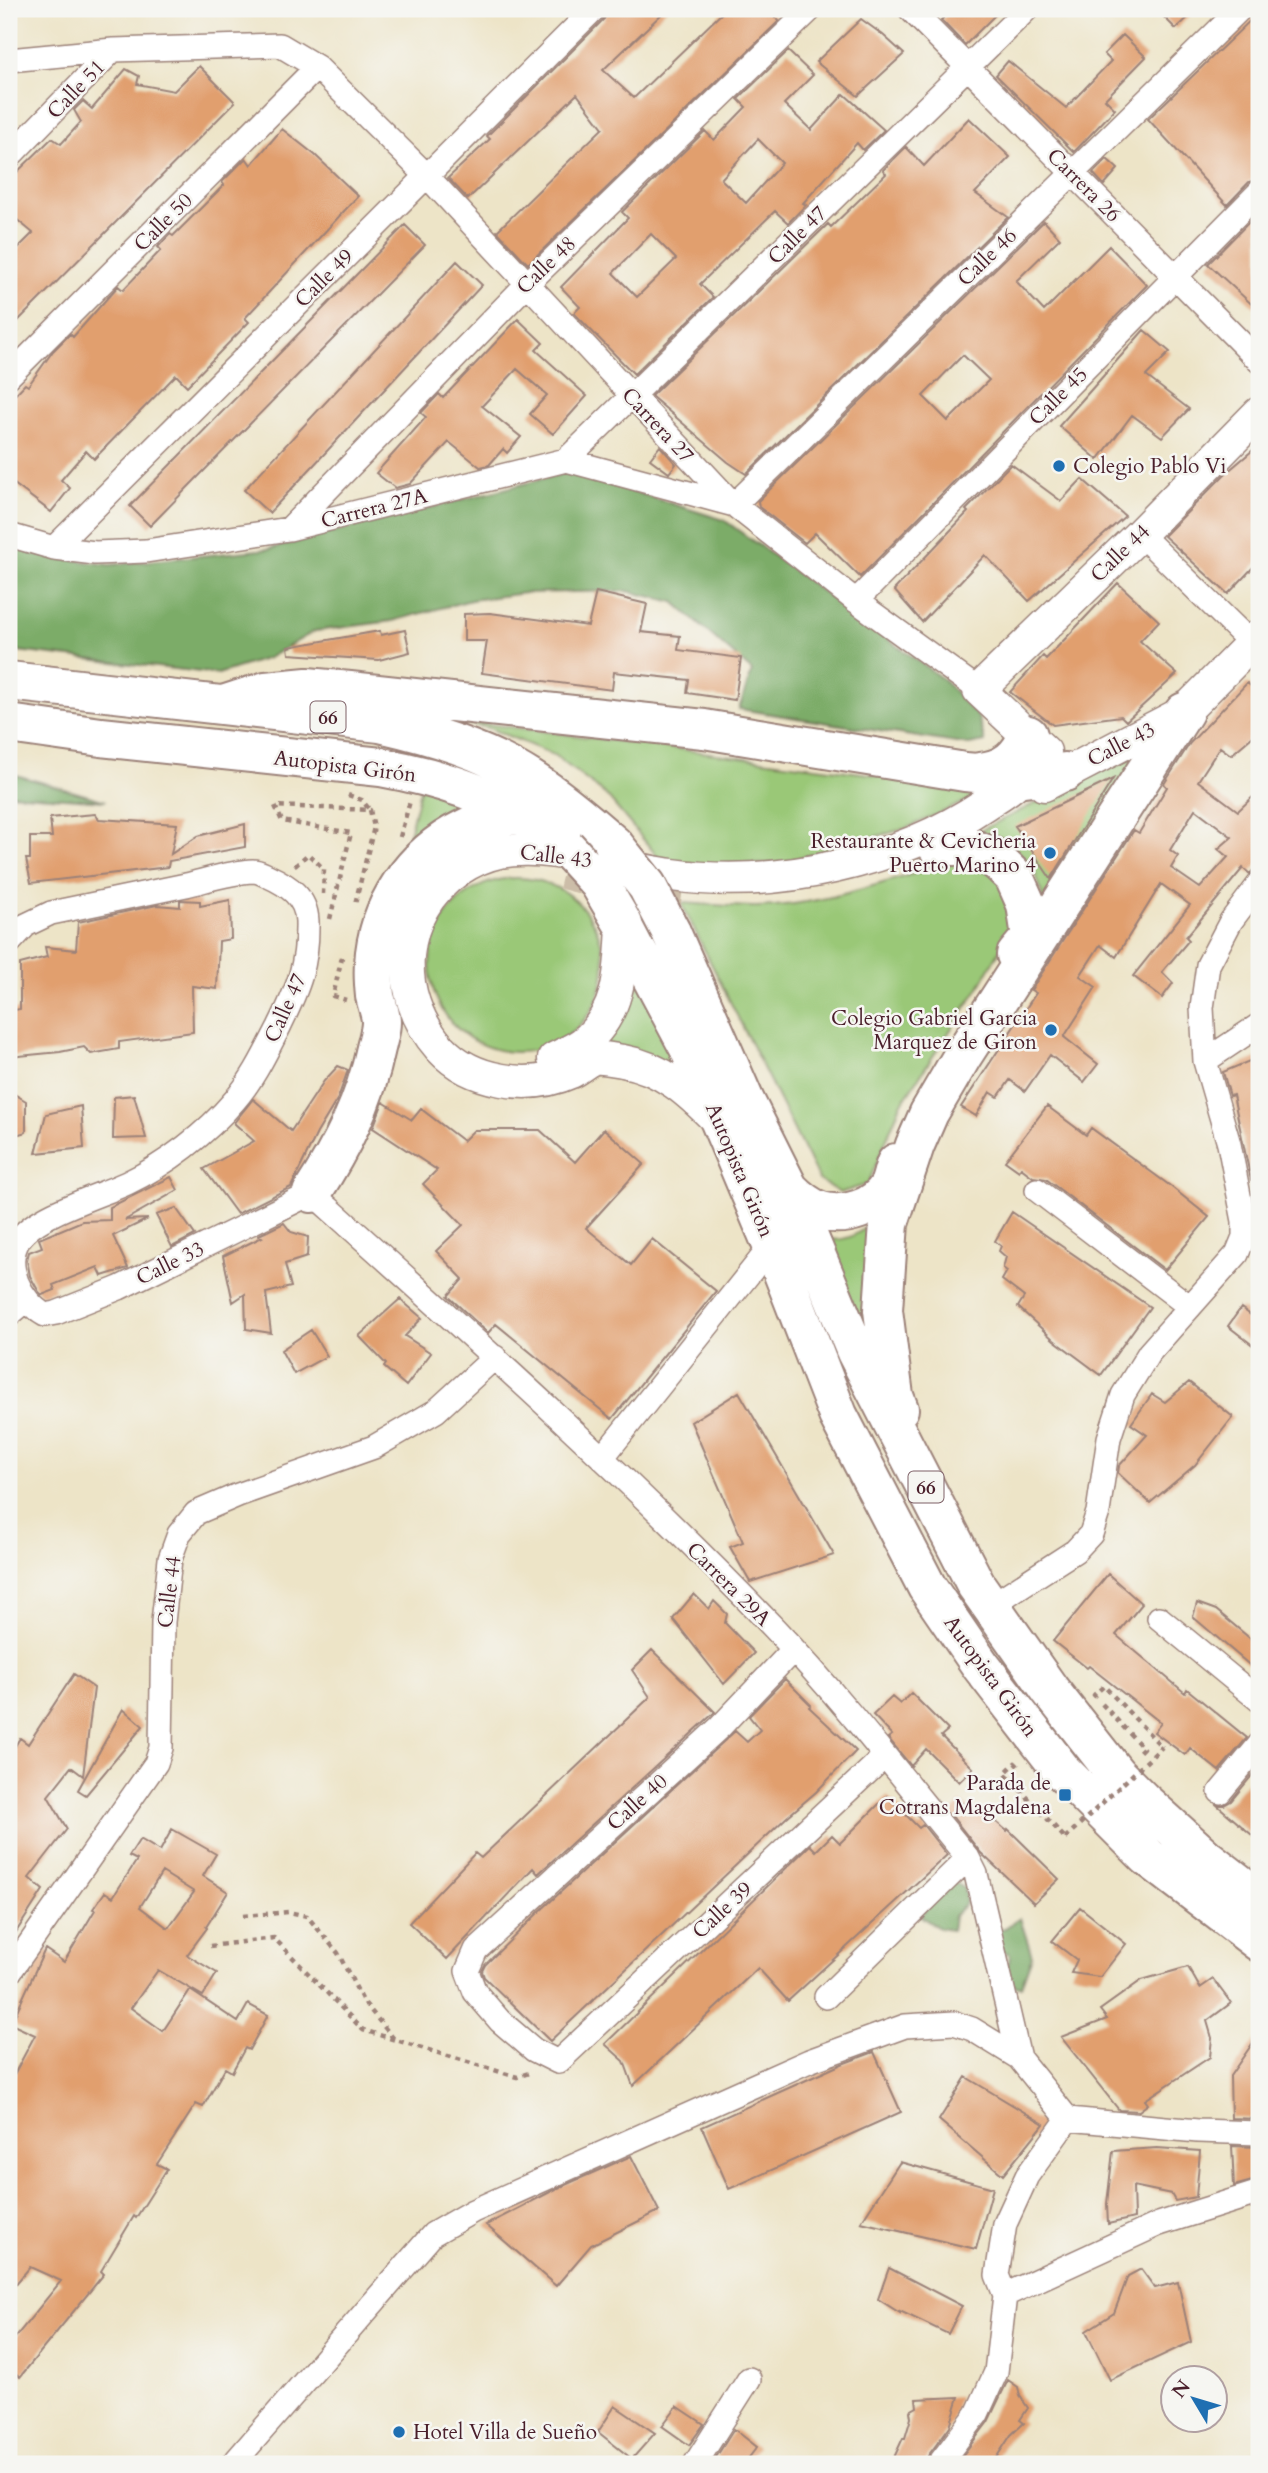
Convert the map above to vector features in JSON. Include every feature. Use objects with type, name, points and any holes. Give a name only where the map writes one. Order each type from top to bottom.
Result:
[{"type":"highway","name":"Autopista Girón","points":[[9,681],[380,723],[432,735],[482,754],[530,778],[573,809],[614,845],[647,886],[671,932],[745,1101],[789,1189],[856,1352],[976,1585],[1050,1690],[1116,1774],[1206,1858],[1259,1899]]},
{"type":"highway","points":[[223,705],[266,691],[307,687],[704,729],[965,772],[993,771],[1016,757],[1028,735]]},
{"type":"highway","points":[[921,1477],[894,1396],[883,1310],[890,1223],[902,1180],[929,1113],[963,1055],[1184,712]]},
{"type":"highway","name":"Autopista Girón","points":[[9,724],[101,737],[381,767],[418,774],[454,784],[520,814],[548,831],[564,860],[599,883],[624,924],[689,1048],[772,1245],[844,1427],[928,1587],[981,1666],[1063,1772],[1148,1857],[1259,1942]]},
{"type":"highway","points":[[980,772],[1024,777],[1065,772]]},
{"type":"highway","points":[[312,1193],[337,1154],[372,1068],[382,1022],[375,994],[374,965],[378,937],[387,909],[400,884],[418,861],[465,828],[492,818],[520,814]]},
{"type":"highway","points":[[789,1189],[803,1202],[820,1211],[839,1214],[858,1210],[875,1201],[888,1186],[906,1132],[940,1063],[982,997],[1031,937],[1026,904],[1014,877],[993,857],[967,846],[937,846]]},
{"type":"street","name":"Calle 49","points":[[54,548],[594,9]]},
{"type":"street","name":"Calle 48","points":[[289,529],[527,284],[811,9]]},
{"type":"street","name":"Carrera 26","points":[[911,9],[1259,361]]},
{"type":"street","name":"Calle 47","points":[[566,460],[1027,9]]},
{"type":"street","name":"Calle 46","points":[[734,505],[1240,9]]},
{"type":"street","name":"Carrera 27","points":[[113,50],[279,45],[317,67],[426,175],[734,505],[856,601],[979,690],[1065,772]]},
{"type":"street","points":[[9,60],[113,50]]},
{"type":"street","name":"Calle 51","points":[[9,157],[113,50]]},
{"type":"street","name":"Calle 50","points":[[9,376],[317,67]]},
{"type":"street","name":"Calle 45","points":[[856,601],[1259,192]]},
{"type":"street","name":"Calle 44","points":[[979,690],[1140,534],[1259,413]]},
{"type":"street","name":"Carrera 27A","points":[[9,535],[54,548],[95,553],[146,551],[289,529],[566,460],[734,505]]},
{"type":"street","points":[[1140,534],[1256,640]]},
{"type":"street","name":"Calle 43","points":[[682,895],[734,894],[799,886],[888,865],[937,846],[1065,772],[1184,712],[1256,640]]},
{"type":"street","points":[[1024,777],[1030,764],[1032,749],[1028,735]]},
{"type":"street","name":"Calle 43","points":[[720,1123],[680,1085],[631,1062],[594,1058],[570,1072],[544,1081],[516,1082],[489,1078],[464,1067],[442,1050],[425,1029],[413,1004],[407,977],[408,950],[415,923],[429,899],[447,878],[470,863],[496,852],[523,849],[672,875],[707,877],[788,874],[846,864],[902,847],[956,824],[1024,777]]},
{"type":"street","name":"Calle 43","points":[[564,860],[499,868],[470,880],[445,901],[429,929],[422,961],[426,993],[440,1022],[463,1045],[491,1059],[523,1064],[555,1059],[583,1043],[605,1019],[618,990],[624,924]]},
{"type":"street","name":"Calle 47","points":[[9,943],[26,925],[51,914],[256,870],[291,888],[301,899],[307,915],[307,947],[303,971],[293,999],[259,1066],[236,1098],[213,1123],[159,1166],[45,1218],[20,1237],[13,1251],[13,1264],[16,1281],[27,1300]]},
{"type":"street","points":[[990,1606],[1075,1550],[1091,1534],[1100,1502],[1109,1438],[1123,1395],[1149,1353],[1237,1254],[1244,1237],[1244,1221],[1229,1144],[1205,1061],[1202,1008],[1208,965],[1231,921],[1259,884]]},
{"type":"street","points":[[1205,1061],[1259,1025]]},
{"type":"street","points":[[1037,1190],[1190,1307]]},
{"type":"street","name":"Calle 33","points":[[27,1300],[45,1315],[56,1313],[119,1288],[312,1193]]},
{"type":"street","name":"Carrera 29A","points":[[312,1193],[495,1357],[602,1458],[775,1629],[871,1736],[968,1858],[976,1874],[1019,2058]]},
{"type":"street","points":[[602,1458],[772,1245]]},
{"type":"street","points":[[9,1315],[27,1300]]},
{"type":"street","name":"Calle 44","points":[[9,1973],[156,1763],[161,1748],[163,1622],[170,1559],[179,1534],[196,1513],[238,1494],[374,1447],[436,1411],[495,1357]]},
{"type":"street","points":[[1159,1618],[1259,1700]]},
{"type":"street","name":"Calle 40","points":[[558,2062],[534,2050],[500,2021],[475,1992],[467,1971],[476,1950],[720,1727],[793,1650]]},
{"type":"street","points":[[1220,1793],[1259,1745]]},
{"type":"street","name":"Calle 39","points":[[558,2062],[885,1756]]},
{"type":"street","points":[[826,1997],[968,1858]]},
{"type":"street","points":[[233,2464],[433,2234],[473,2211],[809,2061],[905,2026],[954,2023],[972,2029],[1019,2058],[1068,2119],[1198,2132],[1259,2133]]},
{"type":"street","points":[[939,2464],[977,2414],[996,2372],[1005,2295],[997,2275],[1005,2224],[1027,2176],[1068,2119]]},
{"type":"street","points":[[1005,2295],[1159,2224],[1257,2193]]},
{"type":"street","points":[[695,2464],[749,2379]]},
{"type":"path","points":[[397,849],[418,774]]},
{"type":"path","points":[[329,924],[351,833],[282,821],[275,806],[370,810],[374,827],[355,905]]},
{"type":"path","points":[[279,881],[308,854],[324,869],[322,904]]},
{"type":"path","points":[[345,944],[333,996],[346,1000]]},
{"type":"path","points":[[1024,1772],[1015,1763],[1005,1773],[1065,1838],[1162,1747],[1104,1686],[1094,1695],[1143,1748]]},
{"type":"path","points":[[243,1916],[289,1912],[307,1916],[338,1953],[363,2001],[395,2040]]},
{"type":"path","points":[[210,1946],[274,1938],[363,2030],[517,2077],[558,2062]]},
{"type":"green space","points":[[570,472],[724,520],[944,680],[978,717],[985,742],[969,745],[739,709],[752,671],[674,602],[627,591],[525,593],[471,600],[392,621],[315,631],[268,658],[218,674],[9,650],[9,545],[36,555],[110,565],[269,549]]},
{"type":"green space","points":[[433,717],[991,790],[907,828],[777,864],[660,864],[654,852],[606,795],[554,755],[489,728]]},
{"type":"green space","points":[[1148,748],[1045,913],[1039,883],[1027,860],[1007,844],[979,831]]},
{"type":"green space","points":[[9,773],[106,801],[9,794]]},
{"type":"green space","points":[[421,786],[468,807],[440,819],[402,862]]},
{"type":"green space","points":[[953,862],[1001,876],[1011,930],[978,989],[901,1104],[868,1184],[840,1193],[819,1180],[681,903],[781,906],[856,891]]},
{"type":"green space","points":[[517,878],[550,885],[578,904],[597,932],[604,965],[597,998],[578,1026],[550,1045],[517,1052],[484,1045],[456,1026],[437,998],[430,965],[437,932],[456,904],[484,885]]},
{"type":"green space","points":[[630,961],[683,1075],[595,1047]]},
{"type":"green space","points":[[877,1220],[878,1371],[821,1238],[844,1239]]},
{"type":"green space","points":[[950,1880],[964,1888],[966,1903],[954,1916],[952,1930],[939,1928],[920,1916]]},
{"type":"green space","points":[[1020,1918],[1032,1956],[1021,1986],[1008,1985],[1004,1971],[1010,1954],[1000,1950],[997,1930]]},
{"type":"building","points":[[609,9],[667,9],[603,70],[634,98],[726,9],[767,9],[779,21],[528,264],[497,231],[603,128],[577,94],[468,199],[448,178],[490,139],[487,136],[604,19]]},
{"type":"building","points":[[953,9],[1001,9],[965,45],[941,20]]},
{"type":"building","points":[[1156,9],[1197,9],[1176,29]]},
{"type":"building","points":[[1259,12],[1259,178],[1249,182],[1227,205],[1148,119]]},
{"type":"building","points":[[861,19],[904,54],[858,96],[816,62]]},
{"type":"building","points":[[1123,35],[1146,57],[1105,99],[1115,109],[1074,152],[996,75],[1008,61],[1066,108],[1111,61],[1104,54]]},
{"type":"building","points":[[788,51],[813,75],[784,104],[811,130],[844,94],[884,130],[863,150],[857,143],[788,223],[775,211],[700,284],[713,297],[634,374],[574,313],[580,307],[561,287],[628,218],[622,212],[705,131],[714,140],[746,107],[738,99]],"holes":[[[758,139],[782,163],[746,203],[721,179]],[[651,234],[676,259],[637,297],[613,273]]]},
{"type":"building","points":[[199,66],[235,102],[9,330],[9,257],[33,233],[9,213],[9,180],[52,138],[61,144],[81,122],[74,110],[83,101],[92,109],[126,69],[139,76],[137,84],[174,91]]},
{"type":"building","points":[[969,118],[1010,157],[975,193],[1008,217],[746,474],[728,462],[651,396],[828,224],[831,227],[886,174],[883,170],[906,147],[924,166]]},
{"type":"building","points":[[282,129],[315,155],[358,196],[245,318],[249,322],[187,386],[176,375],[94,459],[86,451],[61,480],[70,488],[51,512],[9,480],[9,401],[25,384],[28,386],[53,351],[70,334],[73,337],[118,286],[123,290],[161,250],[158,247],[170,234],[173,236],[224,185],[222,182],[246,158],[251,165]]},
{"type":"building","points":[[1107,159],[1118,169],[1104,185],[1093,173]]},
{"type":"building","points":[[1259,212],[1259,311],[1208,264]]},
{"type":"building","points":[[1044,221],[1060,238],[1016,281],[1044,311],[1109,246],[1147,285],[860,577],[815,533],[805,543],[759,507],[758,501]],"holes":[[[963,355],[989,380],[948,421],[923,396]]]},
{"type":"building","points":[[405,225],[425,245],[150,526],[130,506]]},
{"type":"building","points":[[457,261],[482,285],[269,513],[244,490]]},
{"type":"building","points":[[518,319],[543,343],[536,350],[587,396],[553,434],[530,414],[547,395],[517,369],[482,406],[521,437],[507,453],[503,449],[489,465],[480,467],[449,442],[410,484],[395,488],[376,473],[426,417],[421,413],[439,394],[443,398]]},
{"type":"building","points":[[1144,330],[1170,352],[1146,376],[1189,409],[1162,437],[1132,415],[1098,460],[1059,426]]},
{"type":"building","points":[[1259,445],[1259,561],[1228,594],[1164,536],[1226,473]]},
{"type":"building","points":[[660,446],[676,464],[669,473],[650,459]]},
{"type":"building","points":[[1011,464],[1061,501],[1082,479],[1125,516],[1029,601],[985,555],[922,622],[894,590]]},
{"type":"building","points":[[1118,583],[1159,621],[1140,641],[1177,674],[1126,721],[1121,716],[1053,725],[1010,692],[1043,656],[1046,659]]},
{"type":"building","points":[[596,592],[647,604],[641,632],[680,636],[678,650],[741,658],[735,700],[687,693],[689,680],[614,672],[612,690],[482,673],[487,641],[464,641],[464,614],[490,613],[588,626]]},
{"type":"building","points":[[405,630],[410,652],[379,660],[289,654],[288,647],[380,631],[381,635]]},
{"type":"building","points":[[1247,683],[1259,692],[1259,731],[1231,755],[1220,747],[1198,781],[1238,811],[1259,791],[1259,863],[1250,874],[1243,868],[1186,937],[1189,940],[1162,972],[1173,983],[1162,998],[1133,976],[1190,905],[1161,884],[1116,957],[1100,945],[1080,976],[1096,987],[1064,1037],[1098,1064],[1084,1082],[1050,1055],[1025,1091],[1010,1080],[998,1097],[990,1092],[976,1116],[961,1107],[1036,993],[1031,990],[1134,830],[1139,833],[1167,787],[1164,784],[1190,743]],"holes":[[[1195,809],[1232,837],[1218,849],[1228,857],[1200,888],[1171,868],[1178,856],[1170,850]]]},
{"type":"building","name":"Restaurante & Cevicheria Puerto Marino 4","points":[[1113,779],[1072,845],[1051,879],[1015,826]]},
{"type":"building","points":[[95,814],[99,819],[177,824],[171,854],[198,836],[245,824],[245,847],[169,861],[168,867],[31,883],[26,859],[30,859],[30,837],[52,837],[50,818]]},
{"type":"building","points":[[180,900],[200,901],[200,906],[230,900],[231,939],[219,941],[217,989],[192,986],[193,1032],[119,1042],[119,1049],[91,1054],[84,1047],[9,1057],[9,1011],[20,1009],[20,964],[47,957],[45,947],[76,950],[78,922],[157,905],[180,907]]},
{"type":"building","points":[[1259,1057],[1259,1179],[1251,1180],[1233,1095],[1230,1096],[1223,1072]]},
{"type":"building","points":[[338,1066],[348,1070],[338,1098],[317,1133],[291,1187],[237,1214],[204,1169],[254,1141],[234,1123],[253,1099],[291,1131],[324,1081]]},
{"type":"building","points":[[9,1091],[26,1101],[26,1132],[9,1137]]},
{"type":"building","points":[[134,1095],[146,1138],[113,1139],[114,1097]]},
{"type":"building","points":[[383,1102],[412,1120],[421,1109],[463,1141],[474,1130],[540,1130],[575,1162],[604,1129],[644,1164],[586,1228],[631,1265],[652,1239],[716,1291],[612,1419],[496,1324],[488,1333],[448,1296],[463,1279],[436,1251],[463,1225],[423,1184],[437,1170],[373,1128]]},
{"type":"building","points":[[81,1106],[84,1148],[36,1153],[46,1114]]},
{"type":"building","points":[[1047,1106],[1086,1135],[1091,1128],[1209,1217],[1165,1270],[1046,1179],[1033,1177],[1021,1168],[1019,1171],[1005,1161]]},
{"type":"building","points":[[171,1177],[178,1190],[125,1220],[148,1219],[113,1236],[128,1268],[102,1276],[98,1267],[53,1285],[55,1290],[42,1295],[39,1292],[30,1276],[27,1260],[29,1252],[42,1247],[39,1239],[82,1221],[110,1220],[110,1207]]},
{"type":"building","points":[[176,1208],[195,1235],[172,1247],[156,1215]]},
{"type":"building","points":[[1012,1212],[1150,1307],[1101,1375],[1054,1340],[1018,1307],[1024,1297],[1002,1280],[1007,1271],[1003,1268],[1006,1257],[999,1251],[1001,1246],[995,1241]]},
{"type":"building","points":[[284,1223],[291,1232],[308,1237],[307,1257],[285,1264],[291,1287],[266,1293],[271,1333],[246,1329],[245,1294],[233,1302],[223,1256]]},
{"type":"building","points":[[400,1299],[422,1318],[405,1336],[431,1353],[406,1386],[384,1367],[386,1364],[359,1336]]},
{"type":"building","points":[[1241,1308],[1259,1321],[1259,1350],[1228,1326]]},
{"type":"building","points":[[311,1330],[327,1356],[294,1374],[281,1350]]},
{"type":"building","points":[[1189,1382],[1233,1417],[1195,1465],[1150,1503],[1118,1473],[1119,1466],[1147,1435],[1131,1424],[1152,1394],[1165,1402]]},
{"type":"building","points":[[739,1392],[834,1555],[750,1582],[730,1547],[743,1542],[691,1422]]},
{"type":"building","points":[[1108,1574],[1142,1604],[1116,1635],[1185,1693],[1187,1689],[1247,1738],[1219,1771],[1190,1748],[1185,1755],[1154,1732],[1161,1723],[1053,1641]]},
{"type":"building","points":[[694,1594],[709,1609],[714,1601],[727,1614],[725,1623],[754,1653],[724,1684],[673,1619]]},
{"type":"building","points":[[1197,1603],[1216,1610],[1259,1646],[1259,1673],[1193,1617]]},
{"type":"building","points":[[652,1650],[715,1712],[538,1874],[533,1868],[447,1959],[409,1923],[475,1853],[481,1858],[650,1697],[632,1670]]},
{"type":"building","points":[[74,1674],[94,1688],[83,1776],[71,1767],[48,1796],[67,1829],[29,1878],[43,1890],[9,1943],[9,1756],[20,1738],[28,1744]]},
{"type":"building","points":[[785,1679],[811,1705],[809,1707],[856,1751],[816,1792],[550,2041],[484,1977],[482,1971],[485,1965],[735,1731],[747,1742],[760,1730],[749,1716]]},
{"type":"building","points":[[911,1693],[948,1730],[941,1736],[973,1768],[959,1782],[926,1749],[911,1766],[888,1738],[892,1735],[873,1715],[892,1697],[900,1704]]},
{"type":"building","points":[[123,1709],[143,1726],[86,1795],[78,1790]]},
{"type":"building","points":[[1259,1767],[1259,1841],[1217,1805],[1231,1801]]},
{"type":"building","points":[[887,1796],[919,1828],[923,1825],[947,1855],[788,2001],[758,1968],[633,2086],[624,2061],[605,2044],[810,1845],[816,1851],[832,1835],[840,1843]]},
{"type":"building","points":[[960,1802],[995,1821],[1007,1831],[1008,1829],[1059,1879],[1034,1903],[981,1853],[951,1815]]},
{"type":"building","points":[[172,1829],[216,1854],[203,1876],[228,1892],[187,1955],[217,1973],[203,1996],[158,1970],[131,2008],[163,2031],[190,1990],[238,2022],[248,2004],[268,2015],[249,2050],[245,2048],[232,2072],[225,2068],[203,2107],[196,2104],[157,2164],[167,2169],[136,2218],[134,2216],[101,2271],[104,2274],[20,2377],[9,2368],[9,2345],[61,2281],[30,2267],[9,2292],[9,2084],[35,2035],[11,2024],[45,1949],[64,1962],[105,1892],[113,1897],[137,1860],[129,1856],[140,1839],[160,1851]],"holes":[[[162,1872],[194,1892],[168,1928],[140,1907]]]},
{"type":"building","points":[[1080,1907],[1126,1944],[1100,1977],[1071,1973],[1077,1960],[1052,1941]]},
{"type":"building","points":[[1188,1967],[1200,1988],[1213,1979],[1231,2003],[1207,2021],[1212,2038],[1210,2057],[1145,2100],[1148,2104],[1139,2111],[1119,2110],[1061,2037],[1107,2019],[1100,2010],[1142,1980]]},
{"type":"building","points":[[1259,2034],[1259,2119],[1231,2118],[1230,2076]]},
{"type":"building","points":[[874,2052],[901,2112],[729,2189],[702,2127]]},
{"type":"building","points":[[966,2077],[1044,2124],[1003,2175],[939,2120]]},
{"type":"building","points":[[1232,2146],[1259,2147],[1259,2179],[1234,2186]]},
{"type":"building","points":[[1157,2148],[1200,2151],[1196,2197],[1175,2201],[1171,2194],[1133,2186],[1134,2218],[1108,2224],[1107,2204],[1113,2151]]},
{"type":"building","points":[[631,2156],[659,2211],[591,2245],[556,2286],[486,2225],[556,2189]]},
{"type":"building","points":[[900,2162],[993,2188],[976,2249],[861,2222]]},
{"type":"building","points":[[889,2268],[962,2306],[948,2334],[900,2313],[878,2299]]},
{"type":"building","points":[[1141,2269],[1155,2288],[1178,2282],[1191,2342],[1110,2380],[1086,2331],[1114,2313],[1128,2276]]},
{"type":"building","points":[[1008,2380],[1018,2387],[1028,2408],[1020,2420],[1024,2423],[1011,2435],[992,2464],[956,2464],[988,2422]]},
{"type":"building","points":[[959,2397],[950,2426],[925,2464],[891,2464],[905,2438],[911,2418],[910,2411],[917,2407],[916,2399]]},
{"type":"building","points":[[615,2406],[655,2433],[632,2459],[598,2432]]},
{"type":"building","points":[[677,2406],[704,2424],[689,2445],[662,2426]]},
{"type":"building","points":[[734,2429],[757,2447],[744,2464],[716,2464],[713,2462]]},
{"type":"tunnel","points":[[563,873],[623,888],[682,895]]},
{"type":"place","name":"Colegio Pablo Vi","points":[[1059,466]]},
{"type":"place","name":"Restaurante & Cevicheria Puerto Marino 4","points":[[1050,853]]},
{"type":"place","name":"Colegio Gabriel Garcia Marquez de Giron","points":[[1051,1030]]},
{"type":"place","name":"Parada de Cotrans Magdalena","points":[[1065,1795]]},
{"type":"place","name":"Hotel Villa de Sueño","points":[[399,2432]]}]
